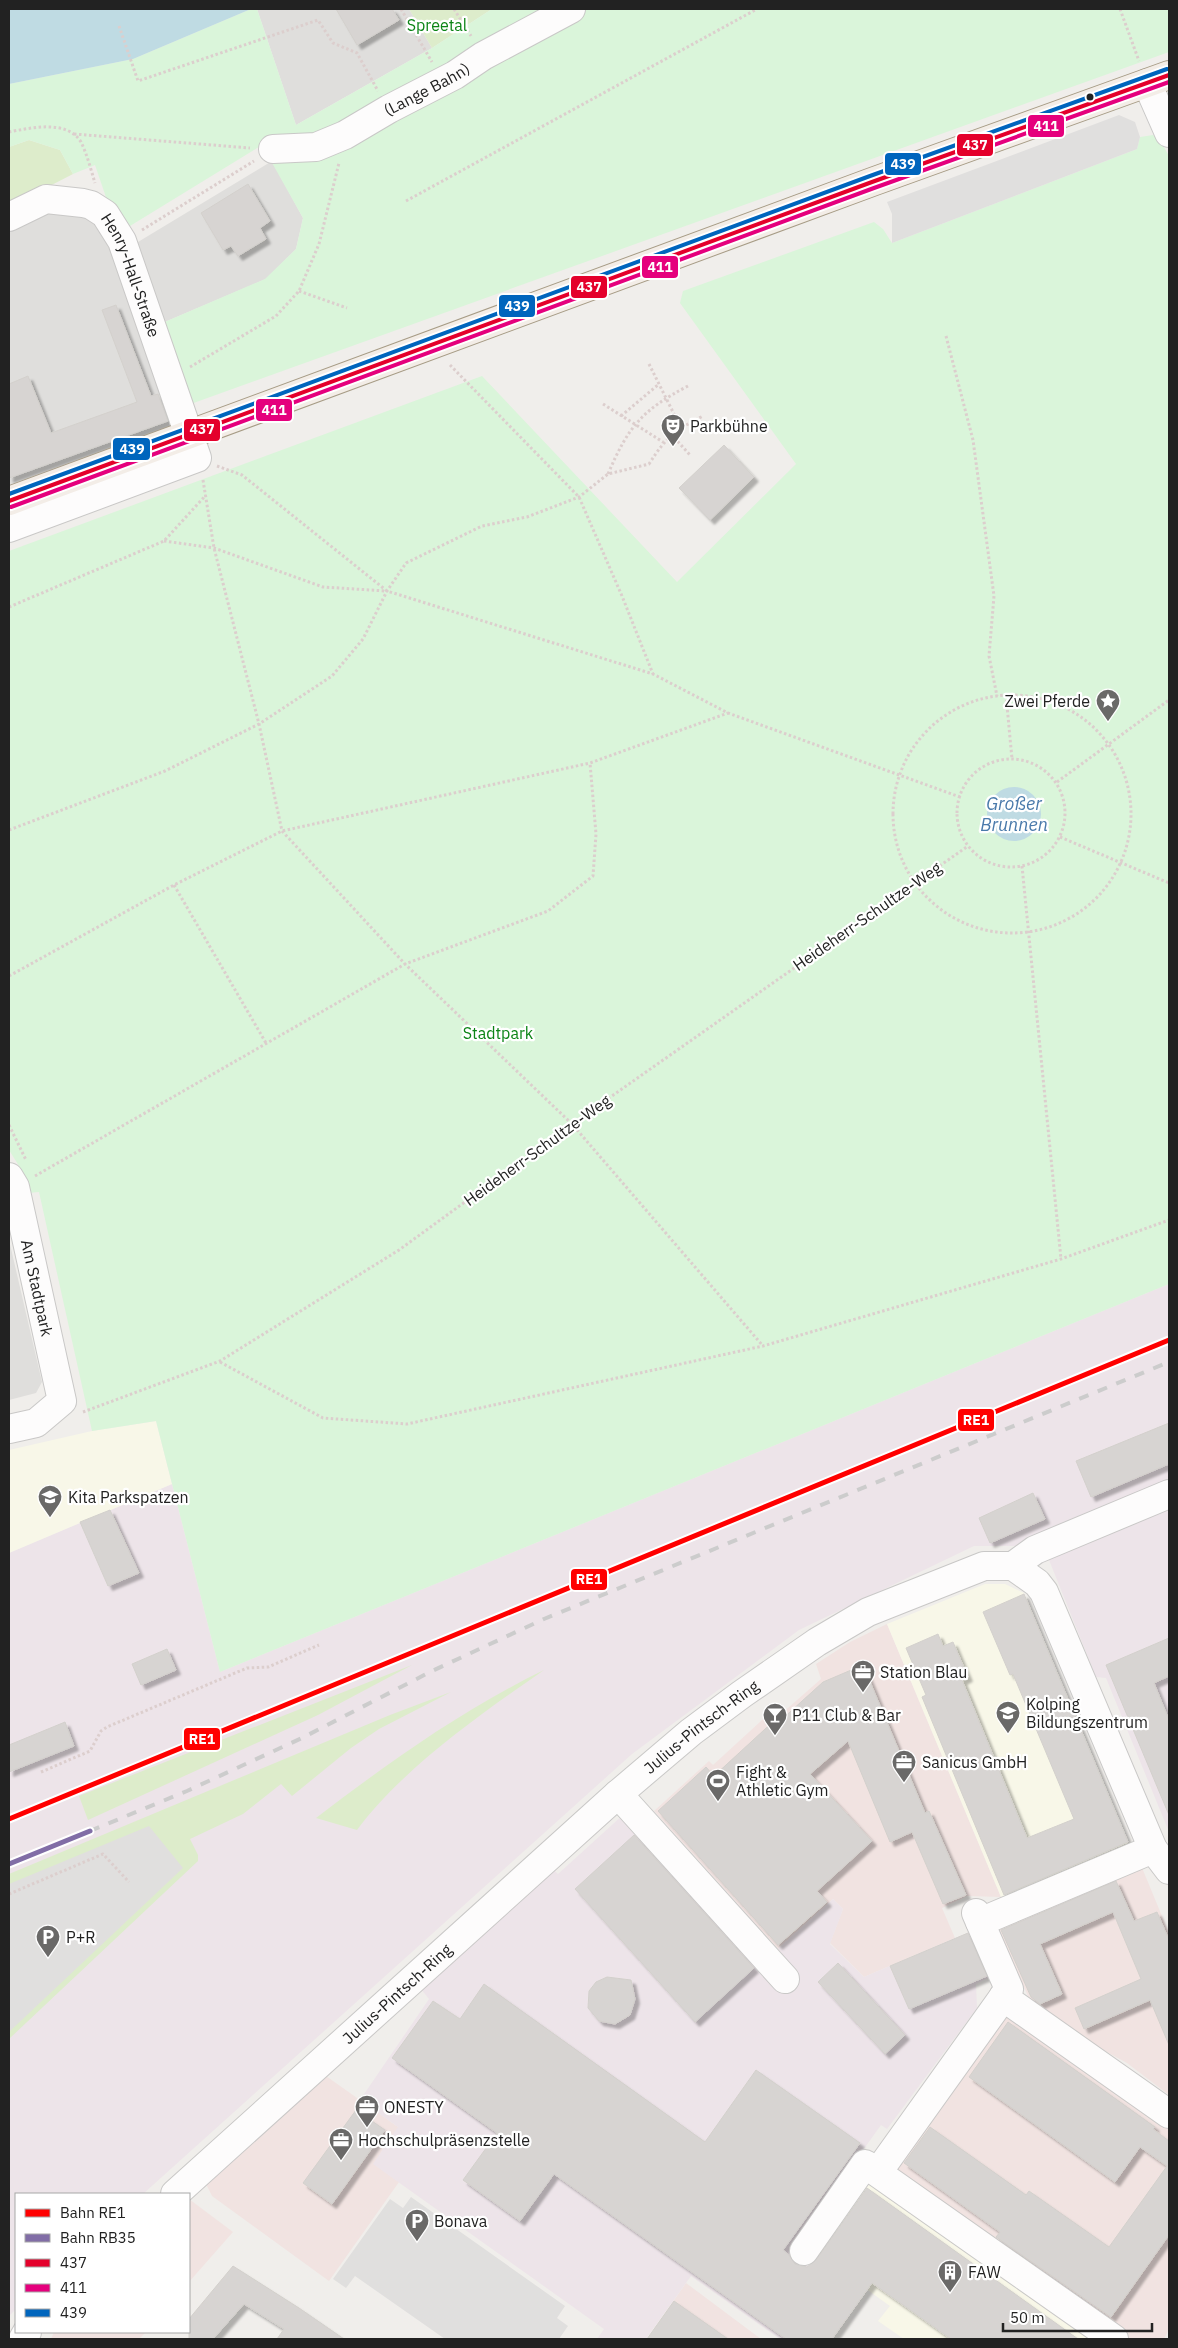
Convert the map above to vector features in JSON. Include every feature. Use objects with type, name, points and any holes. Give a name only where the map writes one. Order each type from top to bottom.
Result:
[{"type":"main road","points":[[9,501],[193,446],[1158,79]]},
{"type":"street","name":"(Lange Bahn)","points":[[274,150],[316,148],[346,135],[388,109],[571,9]]},
{"type":"street","points":[[1158,79],[1162,121],[1169,133]]},
{"type":"street","name":"Henry-Hall-Straße","points":[[9,217],[46,198],[91,205],[105,214],[122,241],[193,446]]},
{"type":"street","points":[[9,528],[193,446]]},
{"type":"street","name":"Am Stadtpark","points":[[20,1180],[73,1406]]},
{"type":"street","points":[[9,1429],[36,1422],[73,1406]]},
{"type":"street","points":[[1169,1494],[1035,1550],[1013,1566],[1037,1583],[1044,1592],[1153,1849],[1169,1870]]},
{"type":"street","name":"Julius-Pintsch-Ring","points":[[176,2193],[618,1794],[691,1732],[742,1694],[844,1624],[920,1590],[984,1566],[1013,1566]]},
{"type":"street","points":[[618,1794],[785,1979]]},
{"type":"street","points":[[878,2172],[1009,1989],[978,1917],[1153,1849]]},
{"type":"street","points":[[1169,1884],[1169,1892]]},
{"type":"street","points":[[1003,1997],[1169,2114]]},
{"type":"street","points":[[804,2250],[865,2164],[1114,2339]]},
{"type":"path","points":[[401,9],[442,81]]},
{"type":"path","points":[[454,9],[483,56]]},
{"type":"path","points":[[406,201],[757,9]]},
{"type":"path","points":[[1120,9],[1158,79]]},
{"type":"path","points":[[119,26],[138,81],[318,20],[333,42],[357,53],[372,80]]},
{"type":"path","points":[[9,132],[33,128],[57,128],[74,134],[274,150]]},
{"type":"path","points":[[74,134],[81,143],[105,214]]},
{"type":"path","points":[[170,379],[276,316],[299,291],[319,244],[346,135]]},
{"type":"path","points":[[122,241],[274,150]]},
{"type":"path","points":[[299,291],[347,308]]},
{"type":"path","points":[[946,336],[974,450],[994,596],[989,656],[997,696]]},
{"type":"path","points":[[649,364],[680,428]]},
{"type":"path","points":[[450,365],[579,497],[653,674]]},
{"type":"path","points":[[622,416],[659,384]]},
{"type":"path","points":[[608,474],[620,446],[634,424],[666,398],[688,386]]},
{"type":"path","points":[[603,404],[663,442]]},
{"type":"path","points":[[9,830],[164,771],[259,724],[332,676],[363,639],[387,591],[406,563],[482,526],[527,517],[579,497],[608,474],[649,464],[663,442],[671,434],[703,416]]},
{"type":"path","points":[[671,434],[690,455]]},
{"type":"path","points":[[193,446],[242,476],[387,591]]},
{"type":"path","points":[[9,607],[164,541],[206,495],[214,548],[259,724],[282,831],[405,964],[572,1124],[763,1346]]},
{"type":"path","points":[[164,541],[214,548],[323,587],[387,591],[653,674],[728,712],[960,797]]},
{"type":"path","points":[[1006,695],[1012,759]]},
{"type":"path","points":[[1006,695],[1045,699],[1082,716],[1109,744],[1125,776],[1131,814],[1126,851],[1108,884],[1082,911],[1048,928],[1010,934],[973,927],[937,908],[910,878],[894,840],[893,799],[905,759],[930,727],[964,704],[997,696],[1006,695]]},
{"type":"path","points":[[1057,782],[1169,700]]},
{"type":"path","points":[[9,976],[174,885],[282,831],[590,763],[728,712]]},
{"type":"path","points":[[1012,759],[1031,762],[1046,770],[1057,782],[1064,797],[1066,814],[1056,845],[1044,857],[1014,868],[998,866],[983,860],[968,846],[962,837],[957,821],[957,805],[962,790],[971,776],[983,766],[998,760],[1012,759]]},
{"type":"path","points":[[9,1125],[20,1180],[405,964],[548,911],[593,876],[596,834],[590,763]]},
{"type":"path","points":[[1060,837],[1169,883]]},
{"type":"path","name":"Heideherr-Schultze-Weg","points":[[73,1406],[220,1361],[399,1250],[572,1124],[914,882],[968,846]]},
{"type":"path","points":[[1022,866],[1061,1259]]},
{"type":"path","points":[[174,885],[266,1043]]},
{"type":"path","points":[[220,1361],[324,1418],[407,1424],[763,1346],[1061,1259],[1169,1220]]},
{"type":"path","points":[[41,1772],[90,1751],[101,1731],[107,1727],[247,1668],[268,1666],[319,1645]]},
{"type":"path","points":[[9,1894],[103,1854],[128,1882]]},
{"type":"shaded area","points":[[257,9],[409,9],[432,48],[296,125]]},
{"type":"shaded area","points":[[1119,115],[1135,122],[1140,137],[1137,149],[892,243],[892,214],[887,202]]},
{"type":"shaded area","points":[[272,161],[303,218],[296,249],[266,279],[160,324],[135,251],[138,242]]},
{"type":"shaded area","points":[[47,202],[102,217],[182,431],[9,496],[9,221]]},
{"type":"shaded area","points":[[9,1240],[42,1382],[36,1393],[9,1400]]},
{"type":"shaded area","points":[[1169,1284],[1169,1483],[1015,1546],[974,1546],[799,1630],[632,1754],[144,2193],[15,2193],[15,2310],[9,2316],[9,1553],[172,1484],[220,1672]]},
{"type":"shaded area","name":"Kita Parkspatzen","points":[[156,1421],[172,1484],[9,1553],[9,1450],[92,1431]]},
{"type":"shaded area","points":[[1169,1504],[1169,1832],[1106,1678],[1096,1677],[1047,1555]]},
{"type":"shaded area","name":"Kolping Bildungszentrum","points":[[985,1584],[1005,1584],[1024,1593],[1129,1844],[1001,1897],[887,1624]]},
{"type":"shaded area","points":[[887,1624],[1001,1897],[967,1896],[942,1908],[955,1938],[864,1977],[830,1943],[843,1909],[833,1899],[778,1949],[654,1811],[709,1761],[713,1765],[774,1709],[780,1715],[821,1679],[816,1664],[850,1642]]},
{"type":"shaded area","points":[[624,1814],[761,1964],[833,1899],[843,1909],[830,1944],[864,1977],[974,1930],[994,1975],[976,1984],[977,2008],[887,2129],[881,2125],[790,2252],[858,2301],[830,2339],[780,2339],[691,2276],[646,2339],[597,2339],[604,2329],[373,2164],[398,2127],[360,2100],[429,1999],[421,1989],[552,1868],[558,1874]]},
{"type":"shaded area","name":"P+R","points":[[149,1826],[183,1868],[9,2032],[9,1884]]},
{"type":"shaded area","points":[[1140,1863],[1169,1933],[1169,2095],[1127,2063],[1074,2034],[1032,2005],[1012,1960],[1008,1962],[993,1928]]},
{"type":"shaded area","points":[[1002,2009],[1169,2129],[1169,2329],[1164,2339],[1130,2339],[889,2167]]},
{"type":"shaded area","points":[[326,2076],[398,2127],[399,2182],[329,2281],[212,2196],[206,2184]]},
{"type":"shaded area","name":"FAW","points":[[867,2176],[1093,2339],[904,2339],[878,2321],[890,2306],[813,2251]]},
{"type":"shaded area","name":"Bonava","points":[[411,2197],[565,2306],[557,2318],[568,2326],[559,2339],[445,2339],[355,2276],[346,2288],[333,2279],[390,2199],[403,2208]]},
{"type":"shaded area","points":[[190,2200],[233,2232],[190,2281]]},
{"type":"shaded area","points":[[686,2283],[761,2339],[647,2339]]},
{"type":"shaded area","points":[[54,2333],[145,2333],[139,2339],[51,2339]]},
{"type":"green space","points":[[251,9],[257,9],[296,125],[432,48],[492,9],[1169,9],[1169,52],[188,405],[160,324],[265,279],[296,249],[303,218],[262,145],[130,226],[110,209],[95,165],[73,174],[60,150],[29,140],[9,147],[9,84],[133,59]]},
{"type":"green space","name":"Spreetal","points":[[409,9],[492,9],[432,48]]},
{"type":"green space","name":"Stadtpark","points":[[1153,135],[1161,142],[1169,156],[1169,1284],[220,1672],[156,1421],[92,1431],[39,1192],[28,1193],[24,1174],[9,1150],[9,551],[482,376],[677,582],[796,464],[680,303],[683,291],[874,222],[883,229],[892,243],[1137,149],[1140,137]]},
{"type":"green space","points":[[29,140],[60,150],[73,174],[9,207],[9,147]]},
{"type":"green space","points":[[412,1665],[318,1715],[88,1820],[79,1796]]},
{"type":"green space","points":[[544,1670],[444,1743],[397,1785],[357,1830],[316,1818],[426,1738],[484,1702]]},
{"type":"green space","name":"P+R","points":[[451,1692],[379,1729],[351,1748],[292,1796],[281,1784],[243,1814],[190,1839],[198,1855],[198,1861],[9,2039],[9,1874],[390,1715]]},
{"type":"water","points":[[9,9],[251,9],[133,59],[9,84]]},
{"type":"water","name":"Großer Brunnen","points":[[1009,787],[1019,787],[1029,791],[1037,799],[1041,814],[1037,829],[1029,837],[1019,841],[1009,841],[999,837],[991,829],[987,819],[987,809],[991,799],[999,791]]},
{"type":"building","points":[[336,9],[392,9],[399,20],[357,45]]},
{"type":"building","points":[[248,184],[270,221],[260,228],[266,239],[238,256],[231,246],[223,250],[201,213]]},
{"type":"building","points":[[116,305],[151,396],[158,394],[168,421],[9,478],[9,384],[28,376],[51,433],[137,402],[102,310]]},
{"type":"building","points":[[724,445],[754,477],[710,520],[679,488]]},
{"type":"building","points":[[1169,1423],[1169,1464],[1091,1497],[1076,1461]]},
{"type":"building","points":[[1033,1493],[1045,1519],[990,1543],[979,1518]]},
{"type":"building","points":[[110,1510],[139,1573],[108,1586],[80,1522]]},
{"type":"building","name":"Kolping Bildungszentrum","points":[[1024,1594],[1128,1842],[1004,1895],[922,1697],[926,1695],[906,1648],[938,1634],[943,1646],[953,1642],[968,1677],[962,1680],[1027,1838],[1074,1819],[1013,1674],[1010,1675],[983,1612]]},
{"type":"building","points":[[1169,1638],[1169,1676],[1154,1683],[1169,1720],[1169,1815],[1106,1665]]},
{"type":"building","points":[[167,1649],[176,1670],[141,1685],[132,1664]]},
{"type":"building","points":[[863,1665],[925,1813],[929,1811],[966,1895],[943,1904],[912,1832],[890,1842],[848,1741],[810,1774],[872,1841],[817,1891],[827,1902],[778,1945],[658,1811],[706,1767],[714,1776],[777,1718],[780,1721],[823,1682]]},
{"type":"building","points":[[65,1722],[74,1746],[9,1772],[9,1745]]},
{"type":"building","points":[[634,1835],[754,1968],[695,2022],[575,1889]]},
{"type":"building","points":[[1116,1881],[1134,1921],[1157,1912],[1169,1940],[1169,2045],[1150,2000],[1084,2029],[1075,2008],[1141,1979],[1113,1912],[1040,1944],[1062,1994],[1040,2004],[1031,1997],[1001,1930]]},
{"type":"building","points":[[968,1933],[987,1976],[909,2009],[890,1966]]},
{"type":"building","points":[[838,1963],[905,2035],[885,2054],[818,1982]]},
{"type":"building","points":[[607,1977],[631,1980],[635,1999],[630,2015],[615,2024],[599,2021],[588,2008],[589,1991],[596,1982]]},
{"type":"building","points":[[484,1984],[705,2142],[756,2070],[860,2143],[783,2250],[795,2264],[807,2267],[816,2260],[867,2188],[1078,2339],[951,2339],[872,2283],[832,2339],[786,2339],[554,2174],[520,2221],[463,2180],[497,2133],[392,2058],[433,2001],[460,2019]]},
{"type":"building","points":[[1008,2022],[1155,2127],[1153,2129],[1169,2141],[1169,2235],[1111,2317],[996,2237],[1000,2232],[904,2163],[930,2127],[1026,2195],[1029,2191],[1109,2247],[1167,2166],[1140,2147],[1115,2182],[969,2077]]},
{"type":"building","points":[[356,2110],[385,2130],[332,2204],[303,2183]]},
{"type":"building","points":[[233,2266],[344,2339],[277,2339],[284,2329],[244,2304],[213,2339],[189,2339],[190,2318]]},
{"type":"building","points":[[674,2301],[728,2339],[647,2339]]},
{"type":"railway","points":[[90,1831],[187,1791],[302,1738],[432,1671],[544,1619],[1169,1362]]},
{"type":"rail line","name":"RE1","points":[[9,1819],[1169,1340]]},
{"type":"rail line","name":"RB35","points":[[9,1864],[90,1831]]},
{"type":"transit line","name":"439","points":[[9,494],[870,176],[1167,69]]},
{"type":"transit line","name":"437","points":[[9,501],[872,182],[1169,75]]},
{"type":"transit line","name":"411","points":[[11,507],[874,188],[1169,82]]},
{"type":"place","name":"Parkbühne","points":[[673,447]]},
{"type":"place","name":"Zwei Pferde","points":[[1108,722]]},
{"type":"place","name":"Kita Parkspatzen","points":[[50,1518]]},
{"type":"place","name":"Station Blau","points":[[863,1693]]},
{"type":"place","name":"Kolping Bildungszentrum","points":[[1008,1734]]},
{"type":"place","name":"P11 Club & Bar","points":[[775,1736]]},
{"type":"place","name":"Sanicus GmbH","points":[[904,1783]]},
{"type":"place","name":"Fight & Athletic Gym","points":[[718,1802]]},
{"type":"place","name":"P+R","points":[[48,1958]]},
{"type":"place","name":"ONESTY","points":[[367,2128]]},
{"type":"place","name":"Hochschulpräsenzstelle","points":[[341,2161]]},
{"type":"place","name":"Bonava","points":[[417,2242]]},
{"type":"place","name":"FAW","points":[[950,2293]]}]
